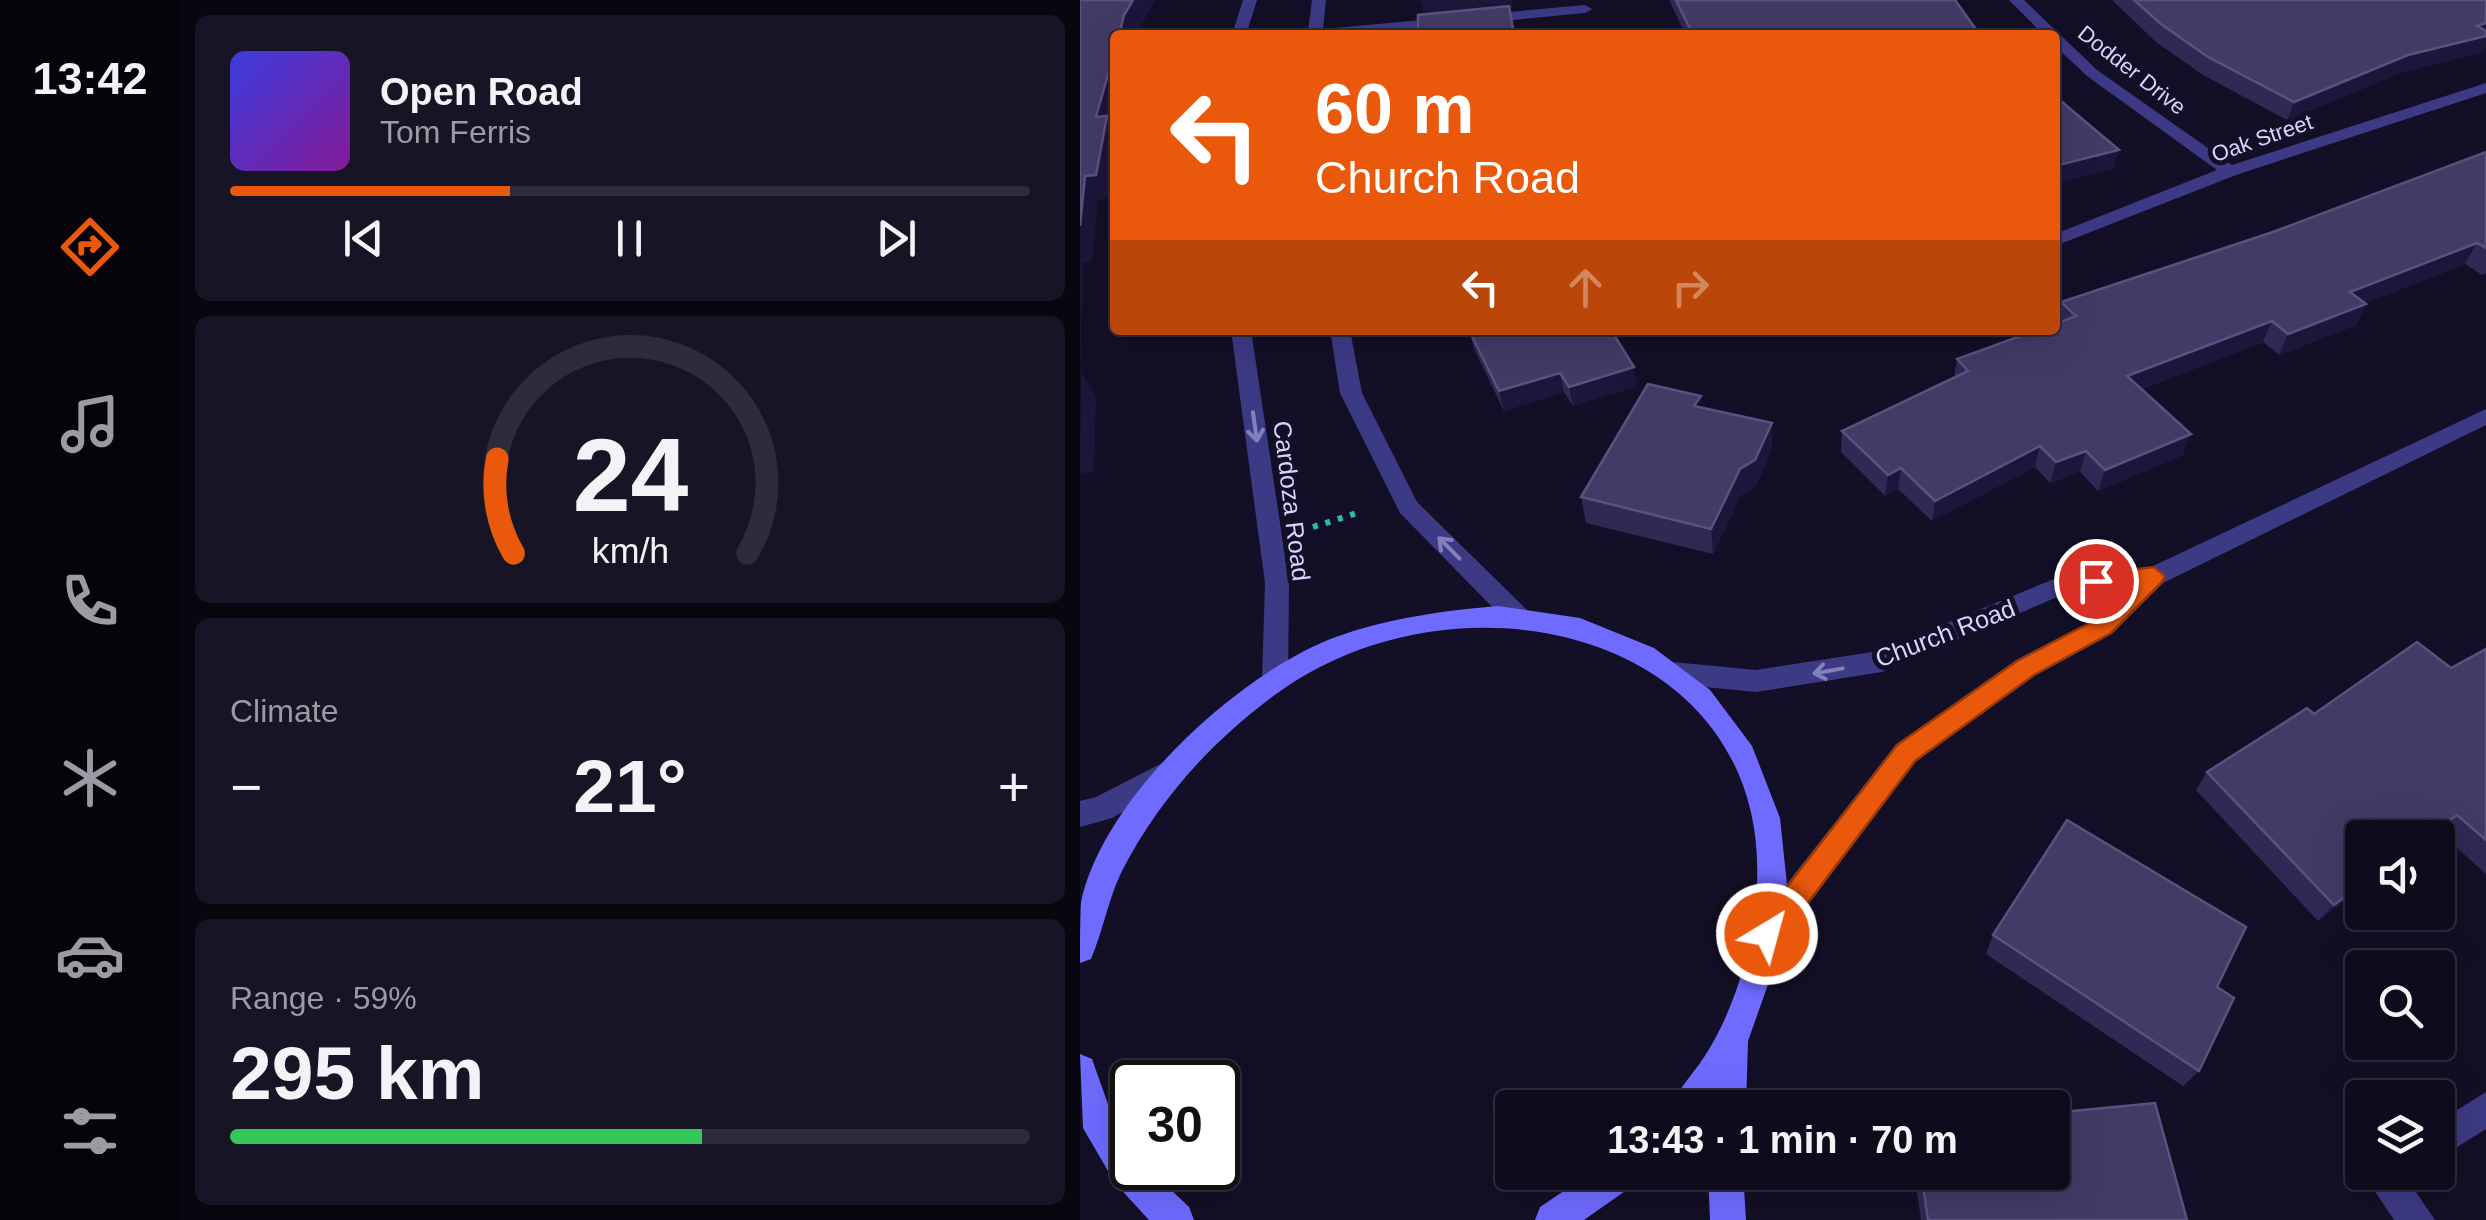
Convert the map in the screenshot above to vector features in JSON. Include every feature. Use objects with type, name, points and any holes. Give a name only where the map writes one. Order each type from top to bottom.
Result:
[{"type":"street","points":[[1241,30],[1250,0]]},
{"type":"street","points":[[1314,30],[1320,0]]},
{"type":"street","name":"Dodder Drive","points":[[2016,0],[2048,30]]},
{"type":"street","points":[[1368,30],[1586,10]]},
{"type":"street","name":"Dodder Drive","points":[[2060,42],[2092,73],[2230,171]]},
{"type":"street","name":"Oak Street","points":[[2060,238],[2230,171],[2486,88]]},
{"type":"street","name":"Cardoza Road","points":[[1242,335],[1277,584],[1276,680]]},
{"type":"street","points":[[1341,335],[1352,393],[1408,507],[1518,617]]},
{"type":"street","name":"Church Road","points":[[1767,934],[1906,753],[2025,668],[2103,627],[2154,576],[2486,416]]},
{"type":"street","name":"Church Road","points":[[1673,673],[1756,681],[1882,661],[2066,584],[2154,576]]},
{"type":"street","points":[[1080,948],[1110,860],[1126,829],[1168,772],[1213,726],[1276,680],[1379,633],[1449,619],[1518,617],[1600,634],[1673,673],[1720,720],[1754,780],[1766,816],[1771,853],[1767,934],[1755,984],[1734,1036],[1699,1090]]},
{"type":"street","points":[[1080,814],[1102,809],[1168,772]]},
{"type":"street","points":[[1730,1090],[1734,1036]]},
{"type":"street","points":[[1080,1071],[1089,1106],[1112,1152],[1144,1193],[1176,1220]]},
{"type":"street","points":[[2455,1130],[2486,1109]]},
{"type":"street","points":[[1554,1220],[1597,1190]]},
{"type":"street","points":[[1726,1190],[1728,1220]]},
{"type":"street","points":[[2398,1190],[2417,1220]]},
{"type":"path","points":[[1312,527],[1360,512]]},
{"type":"building","points":[[1080,0],[1133,0],[1120,30],[1110,30],[1110,67],[1096,117],[1107,116],[1096,175],[1085,176],[1080,226]]},
{"type":"building","points":[[1676,0],[1955,0],[1976,30],[1691,30]]},
{"type":"building","points":[[2134,0],[2486,0],[2486,23],[2477,26],[2486,31],[2486,36],[2408,55],[2294,102],[2208,57]]},
{"type":"building","points":[[1509,6],[1513,30],[1418,30],[1418,15]]},
{"type":"building","points":[[2060,100],[2119,150],[2060,165]]},
{"type":"building","points":[[2486,152],[2486,248],[2477,243],[2350,292],[2366,304],[2288,334],[2272,321],[2127,376],[2191,434],[2105,470],[2086,451],[2056,462],[2040,446],[1935,501],[1901,468],[1888,475],[1842,431],[1968,371],[1957,359],[2023,335],[2060,335],[2060,322],[2076,316],[2061,302],[2270,233]]},
{"type":"building","points":[[1471,335],[1614,335],[1634,367],[1569,387],[1560,373],[1499,391]]},
{"type":"building","points":[[1648,384],[1701,396],[1694,406],[1772,423],[1755,460],[1740,469],[1711,529],[1581,497]]},
{"type":"building","points":[[2417,642],[2451,668],[2486,649],[2486,840],[2457,815],[2450,820],[2345,820],[2345,897],[2334,905],[2207,772],[2307,708],[2314,714]]},
{"type":"building","points":[[2067,820],[2246,927],[2217,987],[2234,998],[2199,1071],[1993,935]]},
{"type":"building","points":[[2155,1103],[2187,1220],[1928,1220],[1924,1190],[2070,1190],[2070,1111]]},
{"type":"route","points":[[1767,934],[1906,753],[2025,668],[2103,627],[2154,576],[2096,581]]}]
